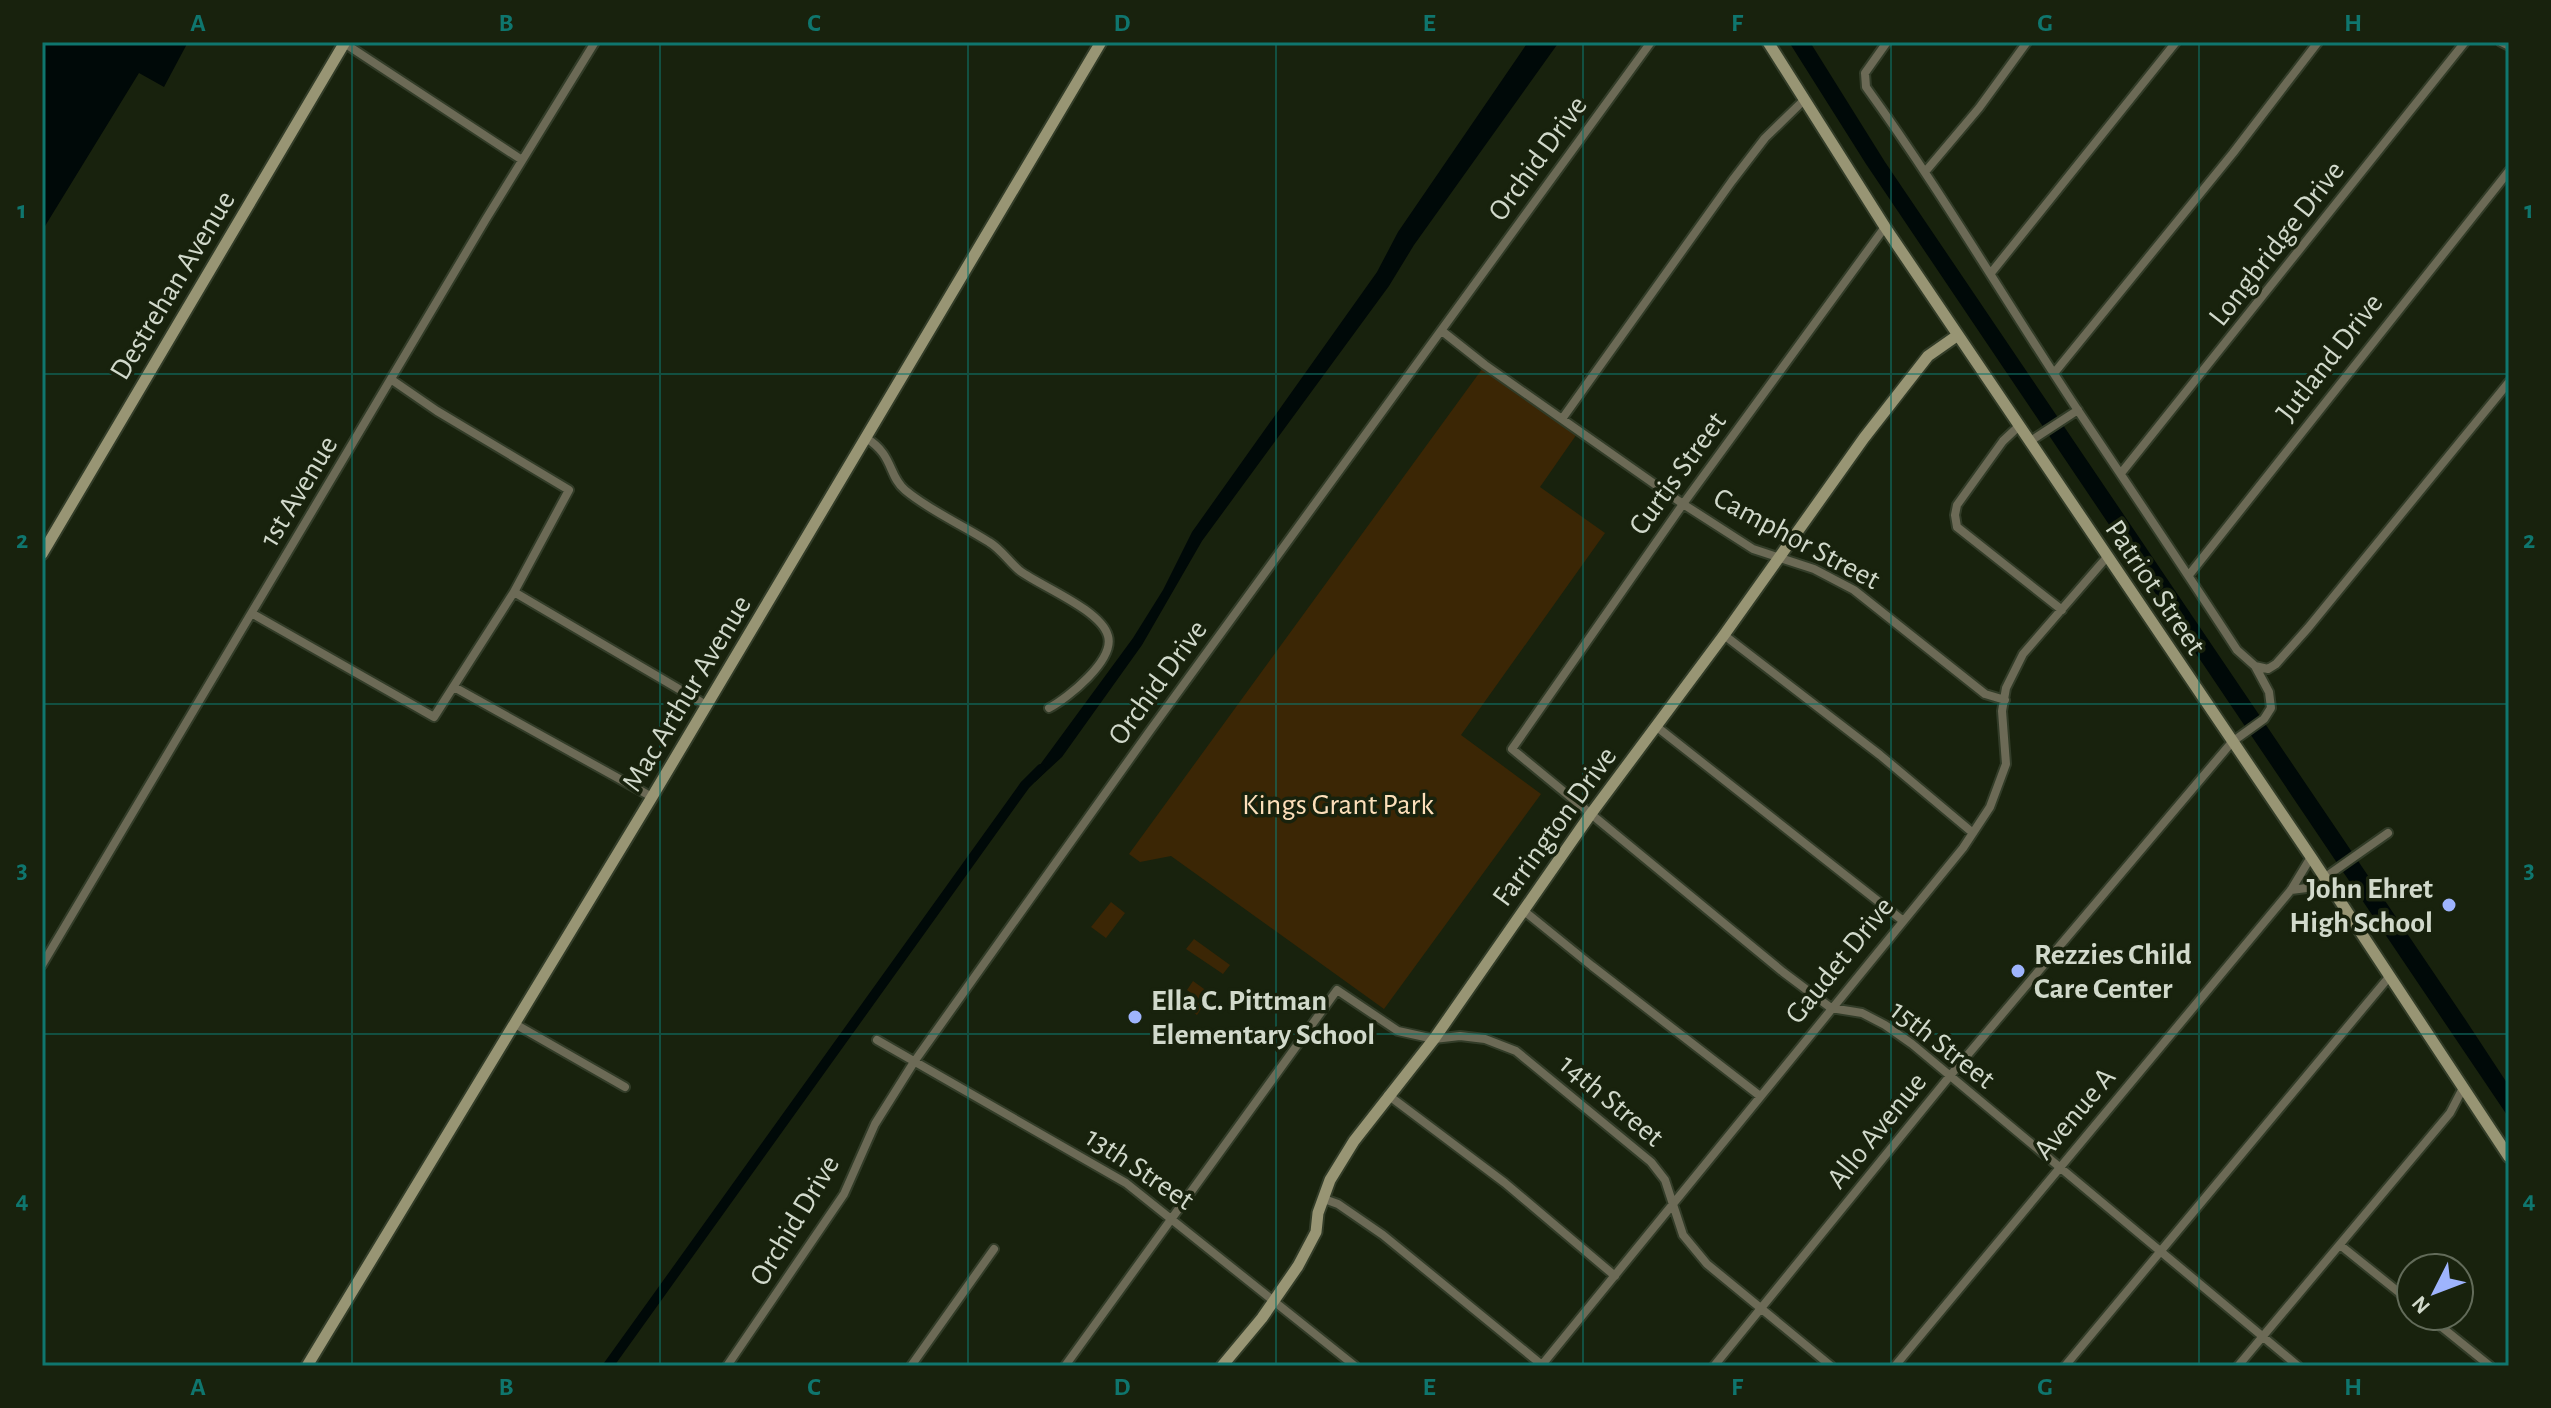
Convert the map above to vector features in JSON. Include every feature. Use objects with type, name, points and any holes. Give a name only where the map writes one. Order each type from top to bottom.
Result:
[{"type":"street","name":"1st Avenue","points":[[42,965],[595,42]]},
{"type":"street","name":"Mac Arthur Avenue","points":[[307,1366],[652,797],[1101,42]]},
{"type":"street","name":"Orchid Drive","points":[[727,1366],[844,1194],[875,1124],[914,1062],[1149,732],[1651,42]]},
{"type":"street","name":"Patriot Street","points":[[1768,42],[1885,227],[2019,426],[2032,440],[2232,742],[2311,857],[2329,878],[2389,977],[2509,1157]]},
{"type":"street","name":"Patriot Street","points":[[1887,42],[1865,73],[1866,87],[1925,172],[2237,650],[2255,666],[2269,692],[2271,708],[2264,719]]},
{"type":"street","points":[[1925,172],[1979,108],[2027,42]]},
{"type":"street","points":[[1991,273],[2176,42]]},
{"type":"street","points":[[2055,372],[2233,153],[2318,42]]},
{"type":"street","name":"Longbridge Drive","points":[[2122,472],[2465,42]]},
{"type":"street","points":[[2501,42],[2509,46]]},
{"type":"street","points":[[344,43],[522,160]]},
{"type":"street","name":"Destrehan Avenue","points":[[42,554],[344,43]]},
{"type":"street","points":[[1562,419],[1732,181],[1765,138],[1804,100]]},
{"type":"street","name":"Jutland Drive","points":[[2189,575],[2509,171]]},
{"type":"street","name":"Curtis Street","points":[[1512,749],[1683,504],[1885,227]]},
{"type":"street","name":"Camphor Street","points":[[1442,331],[1485,365],[1683,504],[1753,549],[1814,569],[1854,590],[1985,694],[2005,700]]},
{"type":"street","name":"Farrington Drive","points":[[1222,1366],[1275,1301],[1298,1266],[1316,1232],[1318,1213],[1330,1180],[1388,1095],[1434,1039],[1590,815],[1724,635],[1864,438],[1918,367],[1938,347],[1958,335]]},
{"type":"street","points":[[253,614],[434,717],[514,592],[569,490],[437,411],[392,380]]},
{"type":"street","points":[[2255,666],[2268,669],[2276,664],[2509,382]]},
{"type":"street","points":[[2032,440],[2078,410]]},
{"type":"street","points":[[2019,426],[2003,441],[1957,505],[1957,527],[2062,610]]},
{"type":"street","points":[[866,438],[886,454],[902,488],[992,543],[1020,571],[1101,624],[1107,633],[1109,645],[1104,657],[1080,686],[1049,708]]},
{"type":"street","name":"Gaudet Drive","points":[[1542,1366],[1973,833],[1990,807],[2006,764],[2002,711],[2006,688],[2023,654],[2107,557]]},
{"type":"street","points":[[514,592],[706,705]]},
{"type":"street","points":[[1724,635],[1880,755],[1973,833]]},
{"type":"street","points":[[454,687],[652,797]]},
{"type":"street","name":"Allo Avenue","points":[[1714,1366],[1949,1077],[2232,742],[2264,719]]},
{"type":"street","points":[[1657,727],[1902,920]]},
{"type":"street","name":"15th Street","points":[[1512,749],[1831,1008],[1862,1013],[1885,1025],[2298,1366]]},
{"type":"street","points":[[2291,890],[2329,878],[2388,833]]},
{"type":"street","name":"Avenue A","points":[[1895,1366],[2291,890],[2311,857]]},
{"type":"street","points":[[1523,910],[1760,1096]]},
{"type":"street","points":[[2065,1366],[2389,977]]},
{"type":"street","name":"14th Street","points":[[1172,1217],[1337,990],[1398,1031],[1434,1039],[1460,1036],[1485,1039],[1516,1051],[1651,1162],[1665,1180],[1683,1235],[1707,1264],[1831,1366]]},
{"type":"street","points":[[515,1024],[625,1087]]},
{"type":"street","name":"13th Street","points":[[877,1040],[1126,1183],[1355,1366]]},
{"type":"street","points":[[2238,1366],[2450,1113],[2463,1088]]},
{"type":"street","points":[[1388,1095],[1505,1183],[1615,1276]]},
{"type":"street","points":[[1324,1199],[1338,1204],[1383,1235],[1542,1366]]},
{"type":"street","points":[[1065,1366],[1172,1217]]},
{"type":"street","points":[[2340,1245],[2395,1289]]},
{"type":"street","points":[[911,1366],[994,1249]]},
{"type":"street","points":[[2448,1332],[2490,1366]]},
{"type":"green space","name":"Kings Grant Park","points":[[1485,365],[1579,431],[1540,487],[1605,533],[1461,735],[1541,794],[1384,1009],[1171,856],[1140,862],[1129,854]]},
{"type":"green space","points":[[1111,902],[1125,913],[1106,938],[1091,927]]},
{"type":"green space","points":[[1194,939],[1230,965],[1223,974],[1186,949]]},
{"type":"green space","points":[[1193,981],[1211,994],[1205,1003],[1187,990]]},
{"type":"green space","points":[[1185,994],[1203,1006],[1197,1015],[1179,1002]]},
{"type":"shaded area","points":[[42,42],[188,42],[164,87],[139,73],[42,231]]},
{"type":"shaded area","points":[[1528,42],[1559,42],[1414,245],[1389,286],[1202,541],[1142,645],[1062,757],[1035,782],[1031,777],[1133,638],[1163,590],[1192,532],[1377,272],[1398,232]]},
{"type":"shaded area","points":[[1789,42],[1810,42],[1885,162],[2465,1019],[2509,1086],[2509,1118],[1866,164]]},
{"type":"waterway","points":[[608,1366],[1025,785],[1041,769]]},
{"type":"place","name":"John Ehret High School","points":[[2449,905]]},
{"type":"place","name":"Rezzies Child Care Center","points":[[2018,971]]},
{"type":"place","name":"Ella C. Pittman Elementary School","points":[[1135,1017]]}]
